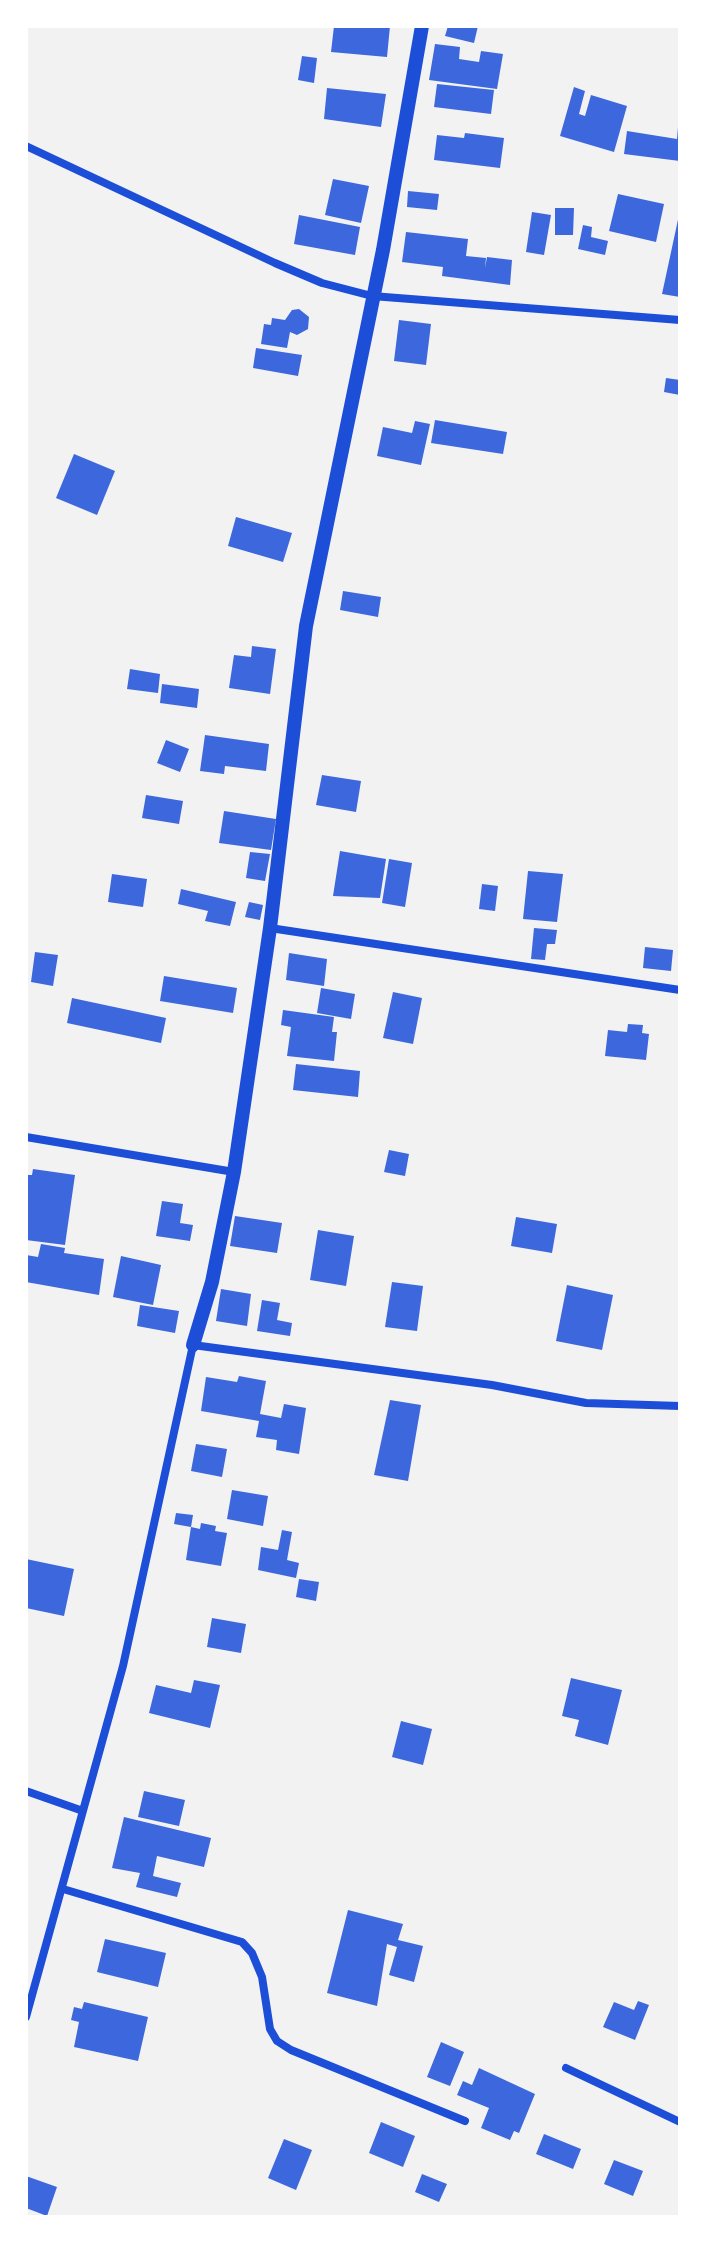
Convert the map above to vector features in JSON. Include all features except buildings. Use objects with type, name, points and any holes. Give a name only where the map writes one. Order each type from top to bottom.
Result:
[{"type":"street","points":[[26,2017],[123,1666],[193,1345],[212,1282],[234,1172],[270,928],[306,626],[422,26]]},
{"type":"street","points":[[26,146],[322,283],[372,296],[680,320]]},
{"type":"street","points":[[270,928],[680,990]]},
{"type":"street","points":[[26,1137],[234,1172]]},
{"type":"street","points":[[193,1345],[492,1385],[586,1403],[680,1406]]},
{"type":"street","points":[[26,1791],[83,1811]]},
{"type":"street","points":[[63,1889],[242,1942],[252,1953],[262,1977],[270,2029],[277,2041],[291,2050],[465,2121]]},
{"type":"street","points":[[566,2068],[680,2122]]}]
